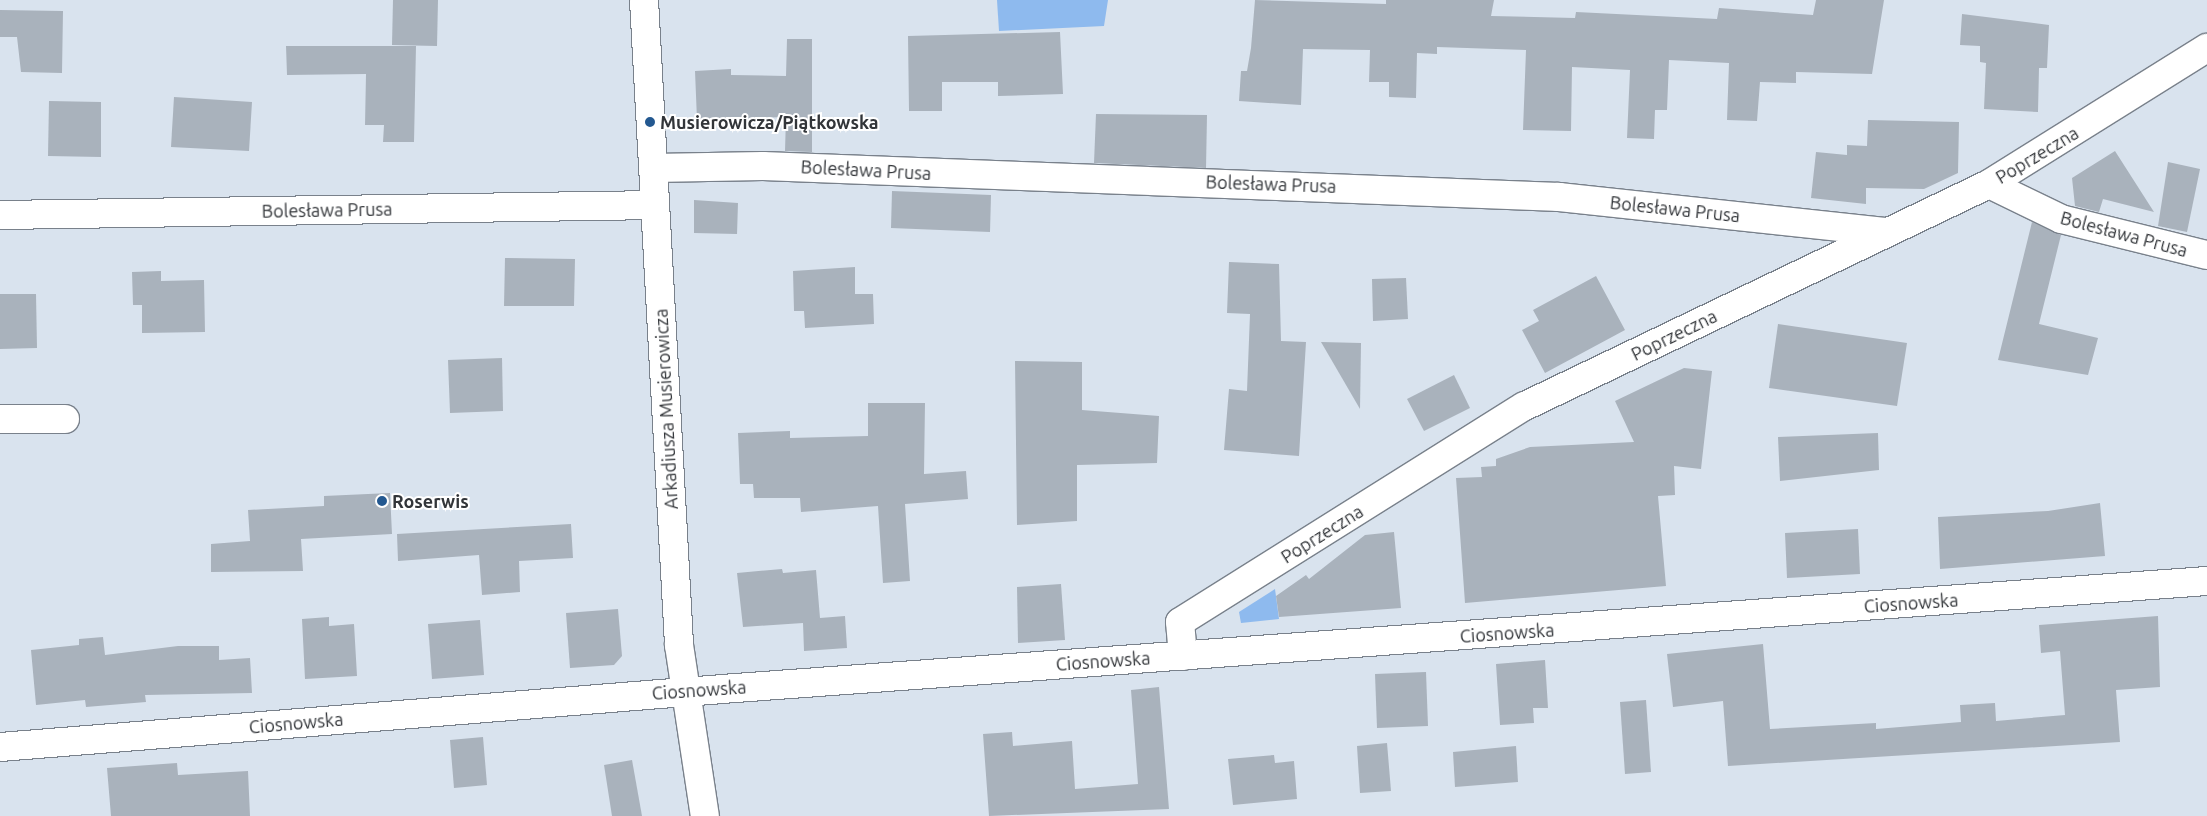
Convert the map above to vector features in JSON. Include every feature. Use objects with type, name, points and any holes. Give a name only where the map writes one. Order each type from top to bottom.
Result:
[{"type":"street","name":"Arkadiusza Musierowicza","points":[[644,0],[683,692],[705,816]]},
{"type":"street","name":"Poprzeczna","points":[[1183,656],[1180,622],[1525,406],[1989,184],[2207,48]]},
{"type":"street","name":"Bolesława Prusa","points":[[653,168],[763,166],[1559,197],[1887,232]]},
{"type":"street","name":"Bolesława Prusa","points":[[1989,184],[2061,219],[2207,255]]},
{"type":"street","name":"Bolesława Prusa","points":[[0,215],[655,205]]},
{"type":"street","points":[[0,419],[65,419]]},
{"type":"street","name":"Ciosnowska","points":[[0,747],[683,692],[2207,581]]},
{"type":"shaded area","points":[[997,0],[1108,0],[1104,26],[999,31]]},
{"type":"shaded area","points":[[1275,589],[1279,619],[1241,623],[1239,612]]},
{"type":"building","points":[[393,0],[438,0],[437,46],[392,45]]},
{"type":"building","points":[[1255,0],[1386,4],[1386,0],[1494,0],[1491,16],[1575,18],[1576,12],[1717,19],[1719,8],[1813,15],[1816,0],[1884,0],[1872,74],[1796,72],[1796,83],[1760,82],[1757,121],[1727,120],[1729,63],[1669,60],[1667,110],[1655,110],[1654,139],[1627,138],[1630,70],[1572,67],[1571,131],[1523,130],[1526,50],[1437,47],[1437,54],[1417,53],[1416,98],[1389,97],[1389,82],[1369,82],[1370,50],[1303,49],[1301,105],[1239,101],[1241,71],[1247,71],[1251,48]]},
{"type":"building","points":[[0,10],[63,11],[62,73],[21,72],[17,37],[0,37]]},
{"type":"building","points":[[1962,14],[2049,25],[2047,68],[2039,68],[2038,112],[1984,109],[1986,63],[1980,62],[1980,46],[1960,45]]},
{"type":"building","points":[[1060,32],[1063,94],[998,96],[998,82],[942,82],[942,111],[909,111],[908,36]]},
{"type":"building","points":[[787,39],[812,39],[812,152],[785,151],[786,117],[697,120],[695,71],[731,69],[731,75],[786,76]]},
{"type":"building","points":[[286,46],[416,46],[414,142],[383,142],[384,125],[365,125],[366,74],[287,75]]},
{"type":"building","points":[[174,97],[252,102],[249,151],[171,147]]},
{"type":"building","points":[[49,101],[101,102],[101,157],[48,156]]},
{"type":"building","points":[[1096,114],[1207,115],[1206,168],[1094,163]]},
{"type":"building","points":[[1868,120],[1959,122],[1958,173],[1924,189],[1866,188],[1866,204],[1811,198],[1816,152],[1847,155],[1847,145],[1867,146]]},
{"type":"building","points":[[2115,151],[2154,212],[2103,199],[2099,212],[2075,206],[2072,178]]},
{"type":"building","points":[[2168,162],[2200,169],[2187,232],[2158,226]]},
{"type":"building","points":[[892,191],[991,195],[990,232],[891,228]]},
{"type":"building","points":[[694,200],[738,203],[737,234],[694,233]]},
{"type":"building","points":[[2032,222],[2061,235],[2039,324],[2098,338],[2088,375],[1998,360]]},
{"type":"building","points":[[505,258],[575,259],[574,306],[504,306]]},
{"type":"building","points":[[1229,262],[1279,264],[1281,341],[1306,342],[1299,456],[1224,450],[1229,389],[1247,391],[1250,314],[1227,313]]},
{"type":"building","points":[[855,267],[855,294],[873,294],[874,324],[805,328],[804,311],[794,311],[793,271]]},
{"type":"building","points":[[161,271],[161,281],[204,280],[205,332],[142,333],[142,305],[133,305],[132,272]]},
{"type":"building","points":[[1596,276],[1625,330],[1545,373],[1522,330],[1539,321],[1533,310]]},
{"type":"building","points":[[1406,278],[1408,319],[1373,321],[1372,279]]},
{"type":"building","points":[[0,294],[36,294],[37,348],[0,349]]},
{"type":"building","points":[[1778,324],[1907,343],[1897,406],[1769,388]]},
{"type":"building","points":[[1321,342],[1361,343],[1360,409]]},
{"type":"building","points":[[502,358],[503,411],[450,413],[448,360]]},
{"type":"building","points":[[1015,361],[1082,362],[1082,410],[1159,416],[1157,463],[1077,465],[1077,521],[1017,525]]},
{"type":"building","points":[[1684,368],[1712,371],[1701,469],[1674,466],[1675,495],[1658,496],[1666,586],[1465,603],[1456,478],[1482,477],[1481,467],[1496,466],[1496,459],[1530,447],[1634,442],[1615,401]]},
{"type":"building","points":[[1454,375],[1470,408],[1424,431],[1407,399]]},
{"type":"building","points":[[868,403],[925,403],[924,474],[966,471],[968,499],[905,504],[910,581],[883,583],[878,506],[801,512],[800,498],[754,498],[753,484],[740,484],[738,433],[790,431],[790,438],[868,436]]},
{"type":"building","points":[[1878,433],[1879,470],[1780,481],[1778,437]]},
{"type":"building","points":[[390,493],[392,534],[301,539],[303,571],[211,572],[211,544],[250,541],[248,510],[324,506],[324,496]]},
{"type":"building","points":[[2100,503],[2105,556],[1940,569],[1938,517],[2048,511]]},
{"type":"building","points":[[571,524],[573,558],[519,561],[520,592],[482,595],[479,555],[398,561],[397,534]]},
{"type":"building","points":[[1858,529],[1860,574],[1787,578],[1785,533]]},
{"type":"building","points":[[1394,532],[1401,608],[1279,617],[1276,596],[1306,575],[1309,579],[1365,535]]},
{"type":"building","points":[[782,569],[783,573],[816,570],[820,618],[845,616],[847,648],[804,651],[803,623],[743,627],[737,573]]},
{"type":"building","points":[[1061,584],[1065,640],[1018,643],[1017,587]]},
{"type":"building","points":[[618,609],[622,656],[614,665],[570,668],[566,613]]},
{"type":"building","points":[[2158,616],[2160,687],[2116,690],[2120,742],[1728,766],[1723,701],[1673,707],[1667,654],[1763,644],[1770,729],[1876,723],[1876,729],[1961,722],[1960,705],[1995,703],[1996,721],[2065,715],[2060,651],[2041,653],[2039,625]]},
{"type":"building","points":[[329,617],[329,626],[354,624],[357,676],[305,679],[302,619]]},
{"type":"building","points":[[480,620],[484,675],[432,679],[428,624]]},
{"type":"building","points":[[103,637],[105,655],[178,646],[219,646],[219,660],[250,658],[252,693],[145,695],[146,702],[86,707],[85,700],[36,705],[31,650],[79,645],[79,639]]},
{"type":"building","points":[[1545,660],[1548,708],[1533,708],[1534,723],[1500,725],[1496,664]]},
{"type":"building","points":[[1426,672],[1428,726],[1377,728],[1375,674]]},
{"type":"building","points":[[1159,687],[1169,809],[989,816],[983,734],[1012,732],[1013,746],[1072,741],[1075,789],[1138,784],[1131,690]]},
{"type":"building","points":[[1646,700],[1651,772],[1625,774],[1620,702]]},
{"type":"building","points":[[483,737],[487,785],[454,788],[450,740]]},
{"type":"building","points":[[1387,743],[1391,791],[1360,793],[1357,746]]},
{"type":"building","points":[[1516,746],[1518,782],[1455,787],[1453,752]]},
{"type":"building","points":[[1274,755],[1275,763],[1294,761],[1297,799],[1233,805],[1228,759]]},
{"type":"building","points":[[632,760],[642,816],[612,816],[604,765]]},
{"type":"building","points":[[177,763],[178,775],[248,771],[250,816],[111,816],[107,768]]},
{"type":"place","name":"Musierowicza/Piątkowska","points":[[650,122]]},
{"type":"place","name":"Roserwis","points":[[382,501]]}]
